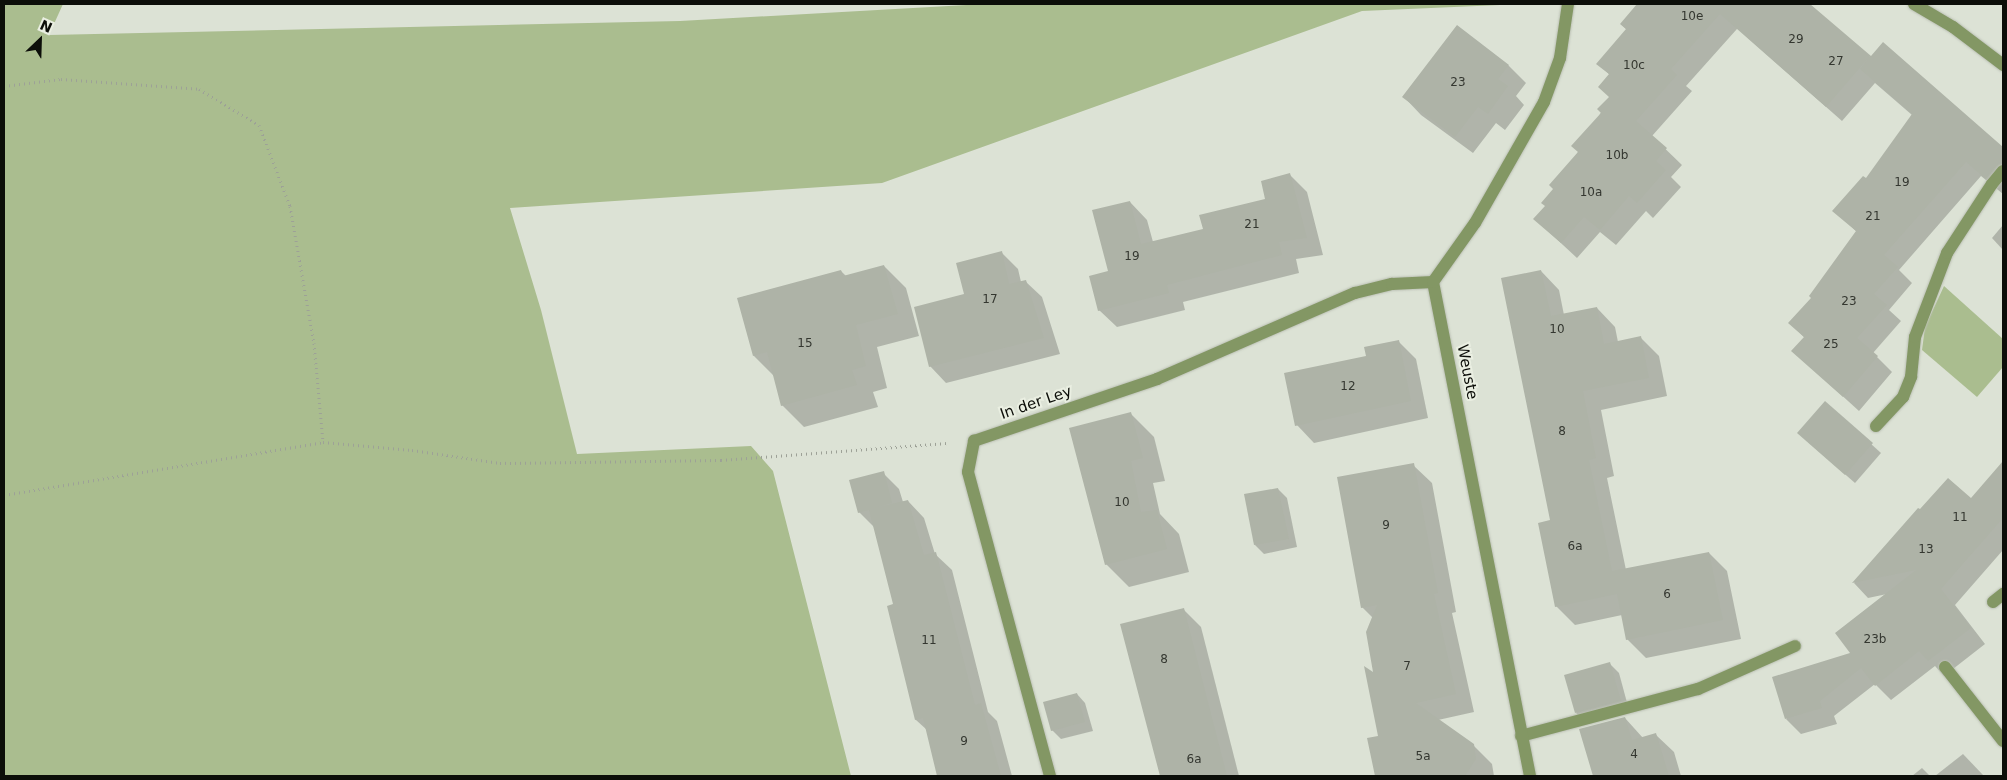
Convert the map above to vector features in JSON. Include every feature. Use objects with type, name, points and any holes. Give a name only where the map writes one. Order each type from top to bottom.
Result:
[{"type":"street","points":[[1433,282],[1476,223],[1544,102],[1560,58],[1568,4]]},
{"type":"street","points":[[1914,4],[1953,26],[2003,65]]},
{"type":"street","points":[[1876,426],[1902,397],[1911,377],[1915,337],[1947,253],[1992,184],[2003,171]]},
{"type":"street","name":"In der Ley","points":[[974,441],[1157,379],[1354,293],[1392,284],[1433,282]]},
{"type":"street","name":"Weuste","points":[[1433,282],[1530,776]]},
{"type":"street","points":[[974,441],[968,472],[1050,776]]},
{"type":"street","points":[[1521,736],[1698,689],[1795,646]]},
{"type":"street","points":[[1945,667],[2003,742]]},
{"type":"path","points":[[4,86],[61,79],[199,90],[259,125],[290,206],[314,343],[324,442]]},
{"type":"path","points":[[4,495],[324,442],[510,462],[720,460],[974,441]]},
{"type":"green space","points":[[4,4],[63,4],[49,35],[680,21],[984,4],[1523,4],[1362,11],[882,183],[510,208],[541,310],[577,454],[751,446],[773,471],[851,776],[4,776]]},
{"type":"green space","points":[[1944,286],[2003,339],[2003,367],[1977,397],[1922,350],[1925,327]]},
{"type":"building","points":[[1637,4],[1810,4],[1871,56],[1883,42],[2003,147],[2003,163],[1997,166],[1986,179],[1966,162],[1884,255],[1898,267],[1874,294],[1887,305],[1857,338],[1878,356],[1843,397],[1791,351],[1804,337],[1788,323],[1811,298],[1809,296],[1856,231],[1832,211],[1863,176],[1866,178],[1912,114],[1860,69],[1870,56],[1826,107],[1720,14],[1671,69],[1677,75],[1636,121],[1667,148],[1656,161],[1666,170],[1637,203],[1629,196],[1600,230],[1584,217],[1561,243],[1533,219],[1545,206],[1541,203],[1553,189],[1549,185],[1578,152],[1571,146],[1601,113],[1597,109],[1609,97],[1598,87],[1609,74],[1596,64],[1626,29],[1620,24]]},
{"type":"building","points":[[1457,25],[1509,65],[1498,79],[1508,86],[1488,114],[1478,107],[1455,137],[1402,97]]},
{"type":"building","points":[[1290,173],[1307,238],[1279,242],[1282,255],[1167,285],[1169,293],[1098,311],[1089,276],[1108,271],[1092,210],[1130,201],[1141,244],[1203,229],[1199,215],[1265,199],[1261,181]]},
{"type":"building","points":[[1002,251],[1009,284],[1026,280],[1044,338],[929,367],[914,307],[964,294],[956,263]]},
{"type":"building","points":[[884,265],[898,314],[856,325],[866,366],[852,370],[857,385],[781,406],[767,352],[753,356],[737,298],[841,270],[843,276]]},
{"type":"building","points":[[1541,270],[1551,316],[1597,307],[1604,344],[1641,336],[1649,378],[1583,391],[1596,458],[1589,460],[1612,571],[1709,552],[1723,620],[1626,640],[1617,594],[1555,607],[1538,523],[1550,520],[1501,278]]},
{"type":"building","points":[[1399,340],[1411,401],[1295,426],[1284,373],[1366,356],[1364,347]]},
{"type":"building","points":[[1825,401],[1873,443],[1845,475],[1797,433]]},
{"type":"building","points":[[1131,412],[1143,458],[1131,461],[1141,512],[1157,510],[1167,549],[1105,565],[1069,428]]},
{"type":"building","points":[[2003,461],[2003,518],[1941,589],[1971,628],[1928,661],[1919,651],[1875,686],[1861,668],[1820,701],[1822,708],[1785,719],[1772,677],[1850,653],[1835,633],[1916,570],[1852,583],[1918,508],[1920,509],[1948,478],[1971,498]]},
{"type":"building","points":[[1414,463],[1438,593],[1434,594],[1456,694],[1416,703],[1474,744],[1476,759],[1465,776],[1375,776],[1367,738],[1378,736],[1364,666],[1373,672],[1366,632],[1377,605],[1361,608],[1337,477]]},
{"type":"building","points":[[884,471],[892,503],[875,508],[908,500],[924,555],[936,552],[975,705],[981,703],[1001,776],[937,776],[923,718],[915,720],[887,606],[893,604],[869,510],[858,513],[849,480]]},
{"type":"building","points":[[1278,488],[1289,539],[1254,545],[1244,494]]},
{"type":"building","points":[[1184,608],[1227,776],[1160,776],[1120,624]]},
{"type":"building","points":[[1610,662],[1621,701],[1575,713],[1564,675]]},
{"type":"building","points":[[1077,693],[1085,722],[1051,731],[1043,702]]},
{"type":"building","points":[[1625,717],[1632,740],[1656,733],[1669,776],[1593,776],[1579,729]]}]
